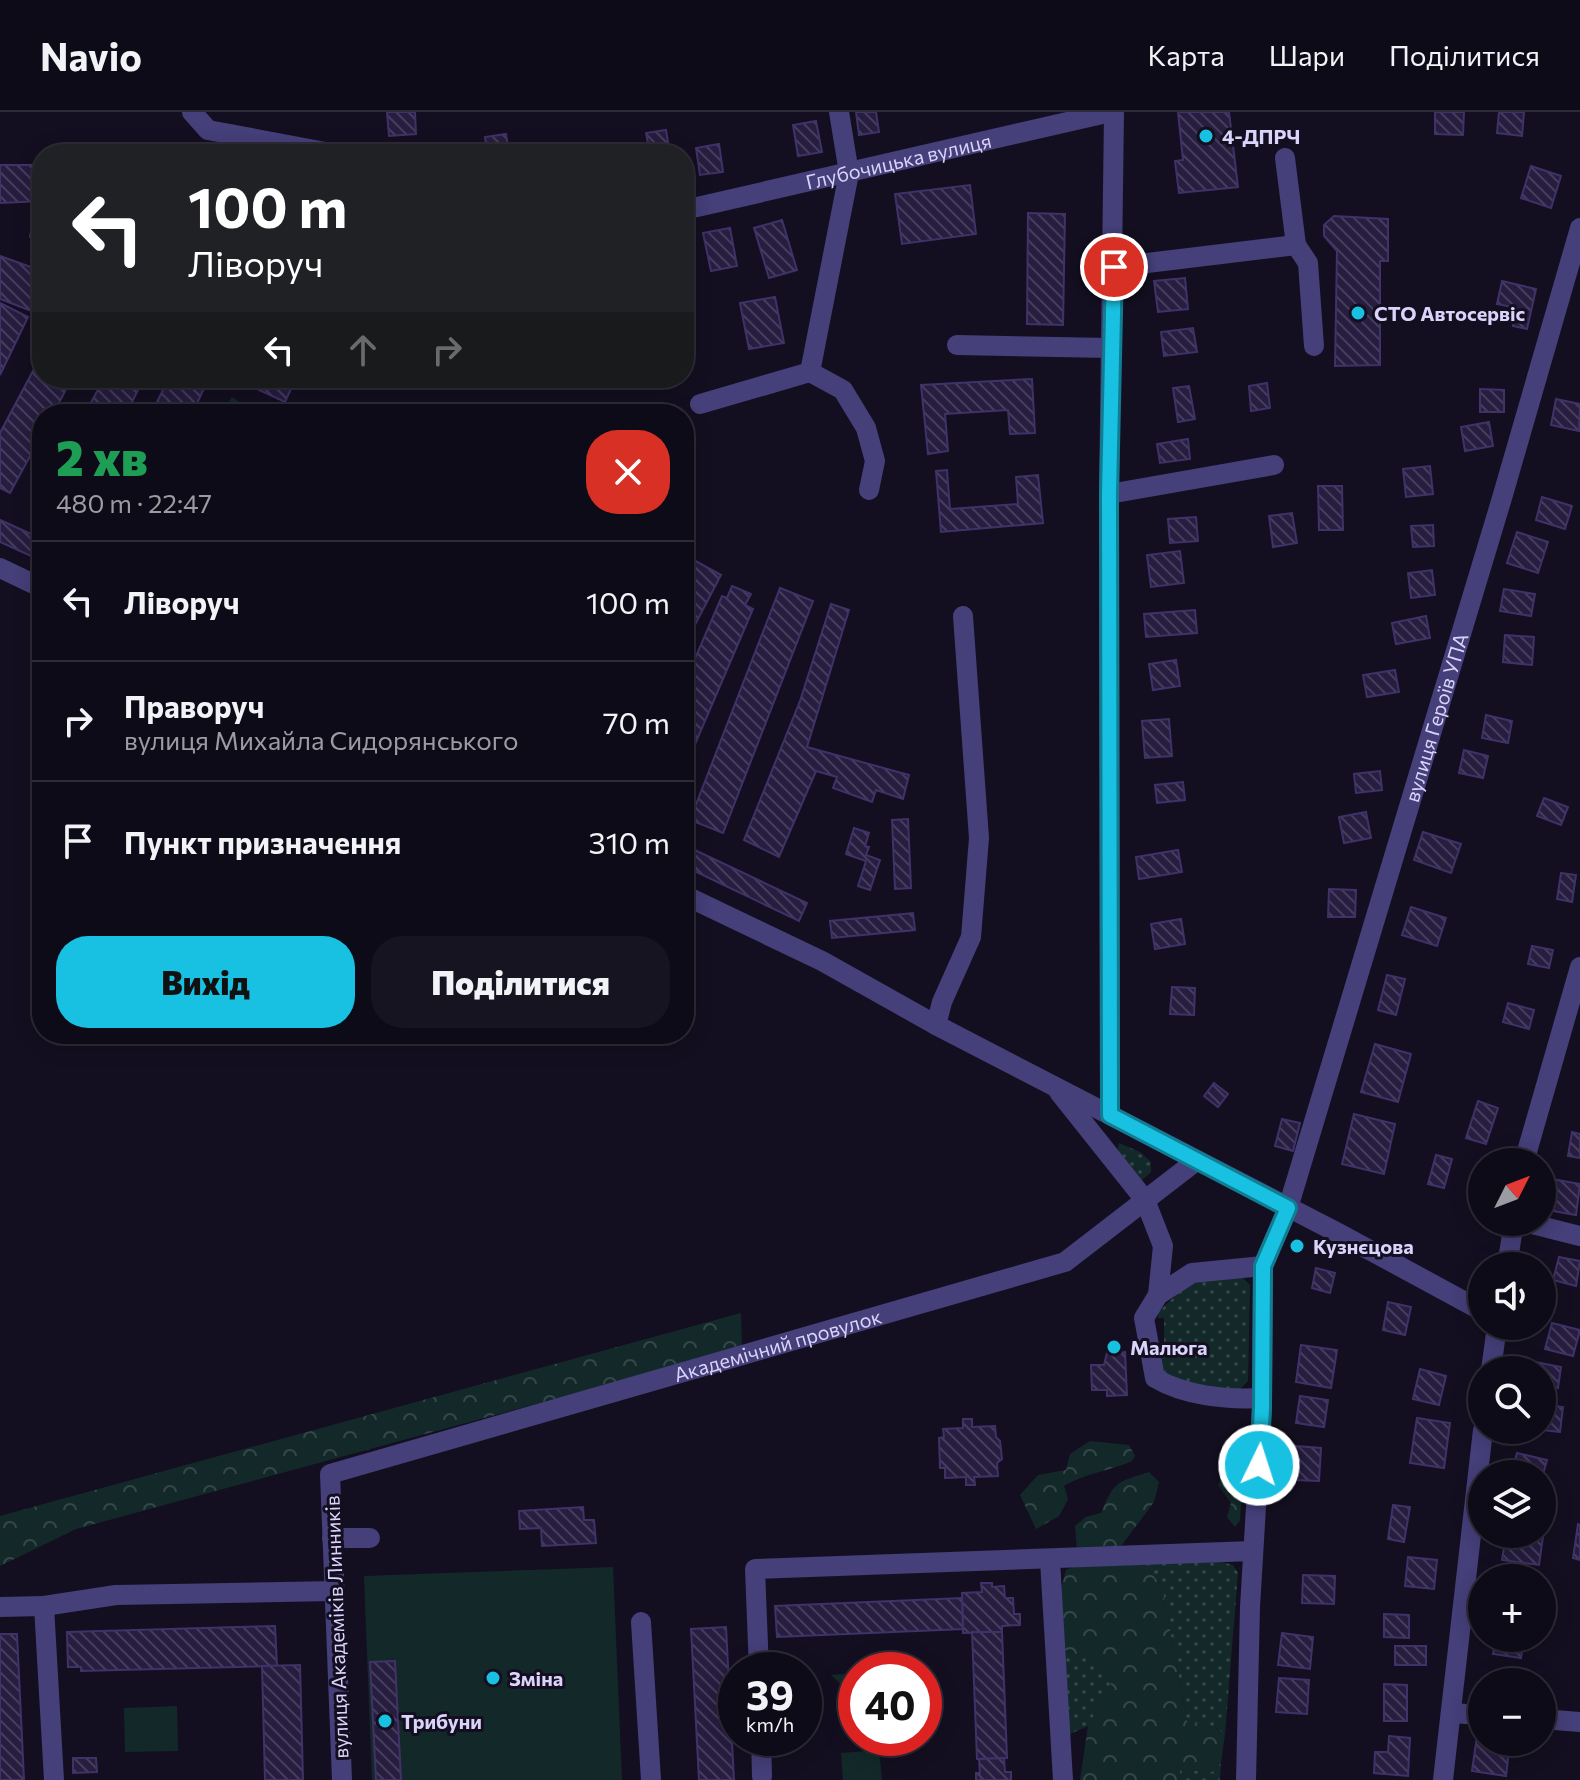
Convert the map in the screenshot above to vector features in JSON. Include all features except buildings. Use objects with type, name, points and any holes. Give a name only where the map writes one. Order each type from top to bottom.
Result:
[{"type":"street","points":[[192,112],[208,130],[283,144]]},
{"type":"street","points":[[810,372],[849,173],[839,112]]},
{"type":"street","points":[[1110,1115],[1109,494],[1114,267],[1113,112]]},
{"type":"street","name":"Глубочицька вулиця","points":[[694,208],[1113,112]]},
{"type":"street","points":[[1285,158],[1296,245],[1308,263],[1314,346]]},
{"type":"street","name":"вулиця Героїв УПА","points":[[1263,1266],[1288,1208],[1580,228]]},
{"type":"street","points":[[1114,267],[1296,245]]},
{"type":"street","points":[[957,345],[1111,348]]},
{"type":"street","points":[[700,404],[810,372],[843,390],[866,428],[875,461],[869,490]]},
{"type":"street","points":[[1109,494],[1274,465]]},
{"type":"street","points":[[0,568],[32,583]]},
{"type":"street","points":[[936,1025],[942,1002],[971,937],[979,838],[963,616]]},
{"type":"street","points":[[694,899],[810,949],[936,1025],[1468,1304]]},
{"type":"street","points":[[1528,1148],[1580,967]]},
{"type":"street","points":[[1054,1086],[1145,1200],[1163,1246],[1158,1295],[1144,1318],[1155,1378],[1175,1390],[1245,1399],[1262,1398]]},
{"type":"street","name":"Академічний провулок","points":[[330,1474],[1065,1262],[1196,1161]]},
{"type":"street","points":[[1556,1230],[1580,1236]]},
{"type":"street","points":[[1158,1295],[1192,1273],[1263,1266],[1262,1398],[1253,1551],[1246,1780]]},
{"type":"street","points":[[1443,1780],[1481,1444]]},
{"type":"street","name":"вулиця Академіків Линників","points":[[330,1474],[342,1780]]},
{"type":"street","points":[[332,1538],[370,1538]]},
{"type":"street","points":[[758,1652],[755,1569],[1253,1551]]},
{"type":"street","points":[[1050,1560],[1063,1780]]},
{"type":"street","points":[[0,1607],[44,1606],[116,1595],[334,1591]]},
{"type":"street","points":[[44,1606],[54,1780]]},
{"type":"street","points":[[641,1622],[651,1780]]},
{"type":"street","points":[[1451,1713],[1468,1714]]},
{"type":"street","points":[[1556,1720],[1580,1722]]},
{"type":"street","points":[[761,1756],[762,1776]]},
{"type":"green space","points":[[232,397],[242,404],[227,404]]},
{"type":"green space","points":[[1119,1143],[1140,1152],[1151,1162],[1151,1172],[1142,1180],[1133,1177],[1117,1153]]},
{"type":"green space","points":[[1209,1277],[1242,1277],[1250,1285],[1248,1381],[1239,1390],[1168,1395],[1159,1346],[1164,1345],[1164,1318],[1158,1318],[1158,1312],[1187,1285]]},
{"type":"green space","points":[[741,1313],[742,1348],[76,1529],[0,1566],[0,1516]]},
{"type":"green space","points":[[1090,1441],[1129,1445],[1135,1456],[1132,1461],[1064,1486],[1068,1499],[1059,1516],[1036,1529],[1020,1495],[1038,1475],[1066,1470],[1070,1454]]},
{"type":"green space","points":[[1245,1443],[1240,1520],[1235,1527],[1227,1517],[1231,1503],[1218,1485],[1235,1452]]},
{"type":"green space","points":[[1149,1472],[1159,1482],[1154,1502],[1121,1546],[1077,1547],[1075,1526],[1086,1517],[1101,1513],[1118,1484]]},
{"type":"green space","points":[[1221,1562],[1233,1565],[1238,1573],[1225,1734],[1214,1727],[1187,1722],[1162,1587],[1144,1563]]},
{"type":"green space","points":[[1144,1563],[1162,1587],[1187,1722],[1214,1727],[1225,1734],[1221,1763],[1212,1772],[1180,1769],[1179,1780],[1080,1780],[1088,1726],[1111,1684],[1088,1658],[1065,1650],[1059,1596],[1066,1570],[1075,1566]]},
{"type":"green space","name":"Зміна","points":[[613,1567],[622,1780],[372,1780],[364,1576]]},
{"type":"green space","points":[[1065,1650],[1088,1658],[1111,1684],[1088,1726],[1068,1735]]},
{"type":"green space","points":[[177,1706],[178,1751],[125,1752],[124,1708]]},
{"type":"green space","points":[[841,1756],[880,1756],[882,1780],[843,1780]]},
{"type":"green space","points":[[1221,1763],[1220,1780],[1179,1780],[1180,1769],[1212,1772]]},
{"type":"place","name":"4-ДПРЧ","points":[[1206,136]]},
{"type":"place","name":"СТО Автосервіс","points":[[1358,313]]},
{"type":"place","name":"Кузнєцова","points":[[1297,1246]]},
{"type":"place","name":"Малюга","points":[[1114,1347]]},
{"type":"place","name":"Зміна","points":[[493,1678]]},
{"type":"place","name":"Трибуни","points":[[385,1721]]},
{"type":"route","points":[[1114,267],[1111,291],[1109,494],[1110,1115],[1288,1208],[1263,1266],[1259,1465]]}]
